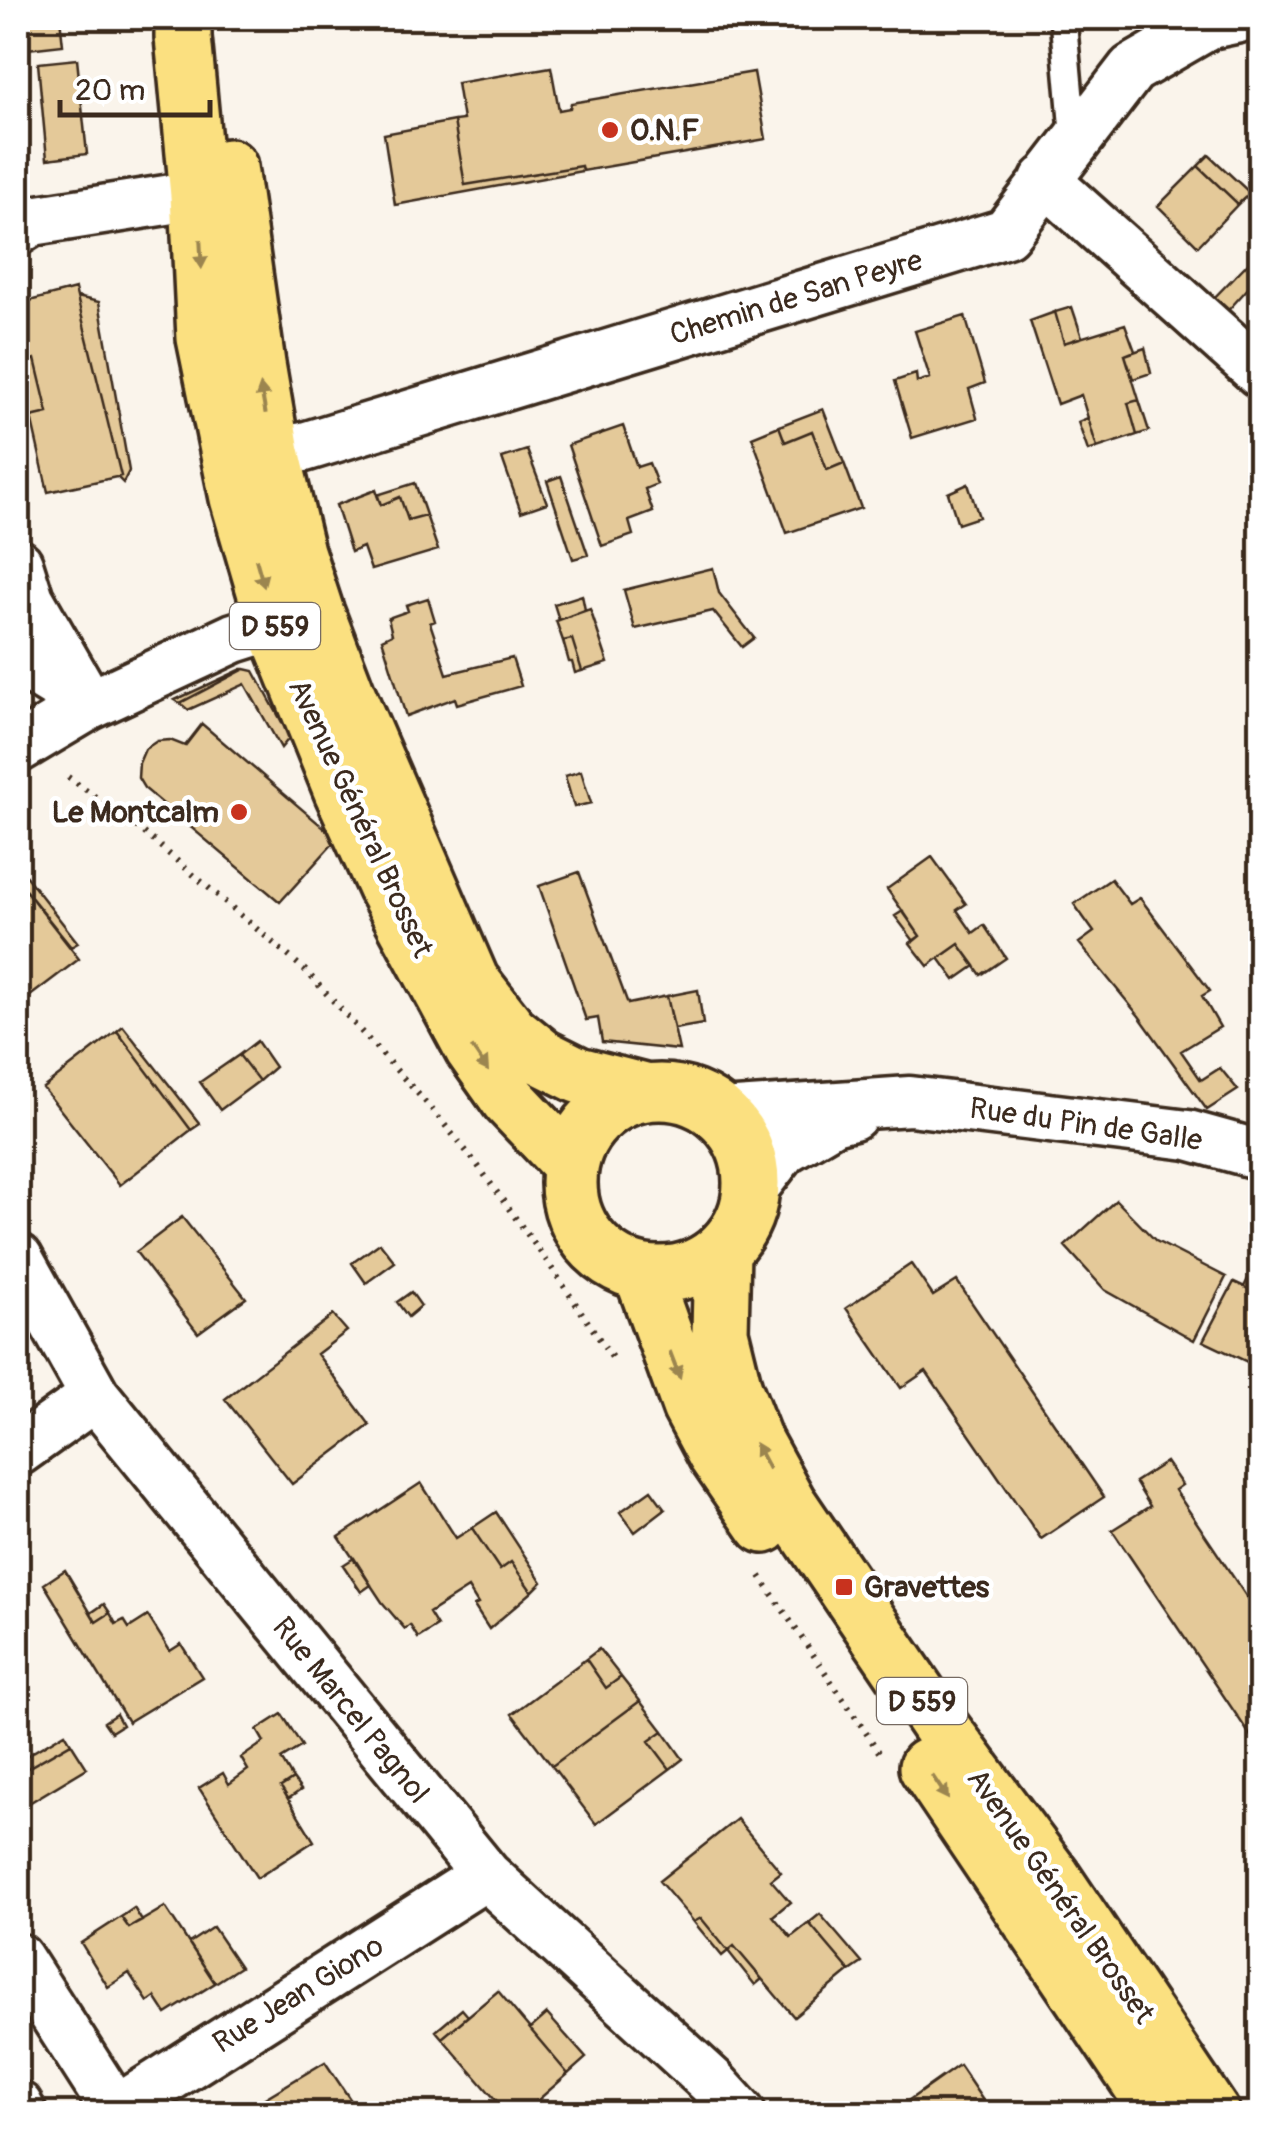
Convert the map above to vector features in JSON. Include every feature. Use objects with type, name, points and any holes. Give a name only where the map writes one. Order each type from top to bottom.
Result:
[{"type":"main road","name":"Avenue Général Brosset","points":[[183,18],[205,338],[238,498],[275,625],[342,791],[386,886],[466,1036],[509,1100],[570,1164]]},
{"type":"main road","name":"Avenue Général Brosset","points":[[206,18],[272,452],[296,552],[347,694],[471,981],[510,1030],[542,1056],[578,1075],[644,1092]]},
{"type":"main road","points":[[644,1092],[685,1095],[721,1114],[739,1136],[750,1162],[752,1190],[737,1233],[722,1251],[698,1266],[670,1274],[642,1273],[615,1263],[593,1244],[577,1221],[569,1193],[570,1164],[579,1139],[596,1117],[618,1101],[644,1092]]},
{"type":"main road","name":"Avenue Général Brosset","points":[[722,1251],[720,1332],[734,1390],[755,1444],[788,1503],[939,1725],[1054,1878],[1212,2114]]},
{"type":"main road","name":"Avenue Général Brosset","points":[[642,1273],[690,1406],[716,1455],[1160,2114]]},
{"type":"street","name":"Chemin de San Peyre","points":[[272,452],[304,447],[1006,233],[1132,69],[1210,24],[1239,18]]},
{"type":"street","points":[[1045,180],[1260,373]]},
{"type":"street","points":[[18,230],[32,221],[198,195]]},
{"type":"street","points":[[18,564],[29,599],[90,705]]},
{"type":"street","points":[[38,759],[90,705],[234,638],[275,625],[294,627],[428,878]]},
{"type":"street","points":[[18,661],[90,705]]},
{"type":"street","name":"Rue du Pin de Galle","points":[[752,1190],[784,1149],[834,1120],[910,1101]]},
{"type":"street","name":"Rue du Pin de Galle","points":[[721,1114],[910,1101],[1188,1135],[1260,1155]]},
{"type":"street","name":"Rue Marcel Pagnol","points":[[18,1258],[95,1396],[486,1876],[711,2081],[742,2114]]},
{"type":"street","points":[[18,1451],[95,1396]]},
{"type":"street","name":"Rue Jean Giono","points":[[113,2112],[486,1876]]},
{"type":"street","points":[[18,1958],[113,2112]]},
{"type":"street","points":[[18,2106],[22,2114]]},
{"type":"lane","points":[[1063,18],[1074,143]]},
{"type":"lane","points":[[1084,2000],[1142,2055],[1184,2114]]},
{"type":"path","points":[[38,759],[141,830],[304,970],[476,1163],[618,1365]]},
{"type":"path","points":[[750,1560],[882,1756]]},
{"type":"building","points":[[18,18],[60,18],[63,45],[18,50]]},
{"type":"building","points":[[77,59],[87,154],[47,159],[38,63]]},
{"type":"building","name":"O.N.F","points":[[551,67],[559,110],[570,108],[571,103],[754,72],[766,139],[582,171],[581,166],[465,185],[454,121],[463,120],[457,83]]},
{"type":"building","name":"O.N.F","points":[[454,121],[465,185],[581,166],[582,171],[395,205],[384,134]]},
{"type":"building","points":[[1209,155],[1250,193],[1238,204],[1198,166]]},
{"type":"building","points":[[1198,166],[1238,204],[1198,246],[1158,206]]},
{"type":"building","points":[[1248,263],[1260,275],[1223,316],[1210,302]]},
{"type":"building","points":[[75,289],[121,476],[48,492],[31,417],[48,413],[35,359],[18,364],[18,304]]},
{"type":"building","points":[[77,297],[99,302],[129,471],[123,483],[117,477],[121,476]]},
{"type":"building","points":[[1072,307],[1082,337],[1064,343],[1055,312]]},
{"type":"building","points":[[1055,312],[1064,343],[1125,324],[1135,351],[1125,355],[1139,400],[1128,403],[1137,435],[1097,448],[1081,395],[1057,404],[1030,321]]},
{"type":"building","points":[[965,316],[985,383],[969,389],[977,418],[912,438],[895,381],[916,374],[917,382],[930,378],[915,331]]},
{"type":"building","points":[[1145,348],[1151,373],[1133,379],[1125,355]]},
{"type":"building","points":[[35,359],[48,413],[31,417],[18,391],[18,364]]},
{"type":"building","points":[[1139,400],[1149,431],[1137,435],[1128,403]]},
{"type":"building","points":[[823,409],[844,463],[827,470],[812,431],[785,442],[779,426]]},
{"type":"building","points":[[1088,418],[1097,448],[1088,451],[1078,422]]},
{"type":"building","points":[[623,426],[637,467],[649,463],[657,484],[645,489],[653,512],[629,521],[633,535],[602,546],[568,445]]},
{"type":"building","points":[[779,426],[785,442],[812,431],[827,470],[844,463],[861,508],[787,533],[752,437]]},
{"type":"building","points":[[527,450],[547,503],[521,512],[502,458]]},
{"type":"building","points":[[561,476],[588,555],[573,559],[547,481]]},
{"type":"building","points":[[415,483],[426,515],[408,520],[400,497],[381,505],[377,495]]},
{"type":"building","points":[[968,484],[979,517],[958,524],[948,493]]},
{"type":"building","points":[[376,490],[381,505],[400,497],[408,520],[426,515],[438,550],[371,570],[363,547],[351,552],[336,505]]},
{"type":"building","points":[[713,568],[719,593],[754,638],[742,647],[713,611],[635,629],[624,590]]},
{"type":"building","points":[[582,595],[585,610],[559,620],[554,604]]},
{"type":"building","points":[[428,598],[435,621],[430,623],[447,674],[512,658],[521,686],[457,704],[455,698],[406,716],[382,639],[392,634],[388,618],[408,611],[406,605]]},
{"type":"building","points":[[590,609],[608,663],[582,671],[572,639],[563,641],[556,621]]},
{"type":"building","points":[[572,639],[582,671],[575,673],[563,641]]},
{"type":"building","points":[[242,669],[180,703],[175,700]]},
{"type":"building","points":[[245,669],[254,671],[290,737],[281,748],[245,684],[188,710],[180,703]]},
{"type":"building","name":"Le Montcalm","points":[[202,724],[337,839],[280,902],[144,788],[138,778],[145,749],[157,741],[170,740],[185,746]]},
{"type":"building","points":[[581,771],[591,803],[574,807],[565,776]]},
{"type":"building","points":[[932,857],[966,904],[957,910],[973,933],[984,925],[1006,958],[981,975],[959,944],[928,966],[910,943],[920,936],[887,889]]},
{"type":"building","points":[[18,866],[78,943],[71,947],[18,881]]},
{"type":"building","points":[[579,872],[628,1004],[667,996],[679,1050],[602,1042],[598,1018],[586,1020],[539,886]]},
{"type":"building","points":[[1111,879],[1130,904],[1140,898],[1210,991],[1202,996],[1220,1027],[1181,1051],[1201,1080],[1220,1068],[1238,1090],[1207,1110],[1139,1016],[1079,943],[1094,932],[1074,904]]},
{"type":"building","points":[[18,881],[79,959],[21,1003],[18,999]]},
{"type":"building","points":[[903,911],[920,936],[914,941],[895,916]]},
{"type":"building","points":[[959,944],[975,966],[955,980],[939,958]]},
{"type":"building","points":[[698,990],[703,1024],[674,1029],[667,996]]},
{"type":"building","points":[[123,1026],[200,1124],[191,1130],[117,1031]]},
{"type":"building","points":[[117,1031],[191,1130],[120,1185],[43,1088]]},
{"type":"building","points":[[257,1041],[275,1067],[259,1081],[239,1055]]},
{"type":"building","points":[[239,1055],[259,1081],[220,1110],[200,1082]]},
{"type":"building","points":[[1116,1200],[1156,1241],[1226,1277],[1194,1340],[1105,1290],[1065,1246]]},
{"type":"building","points":[[182,1217],[246,1298],[198,1333],[136,1252]]},
{"type":"building","points":[[380,1243],[395,1262],[366,1283],[352,1263]]},
{"type":"building","points":[[911,1264],[933,1296],[957,1281],[1104,1497],[1041,1539],[926,1371],[901,1388],[846,1308]]},
{"type":"building","points":[[1252,1271],[1260,1275],[1260,1294],[1244,1287]]},
{"type":"building","points":[[1234,1282],[1260,1294],[1260,1368],[1203,1341]]},
{"type":"building","points":[[411,1292],[421,1306],[408,1317],[397,1302]]},
{"type":"building","points":[[333,1315],[347,1331],[317,1354],[370,1425],[292,1484],[225,1399]]},
{"type":"building","points":[[1166,1462],[1182,1485],[1175,1490],[1260,1617],[1260,1750],[1112,1530],[1150,1506],[1135,1482]]},
{"type":"building","points":[[421,1483],[456,1538],[472,1528],[500,1570],[511,1562],[532,1592],[489,1629],[468,1588],[429,1613],[437,1626],[418,1638],[410,1625],[405,1629],[382,1602],[339,1537]]},
{"type":"building","points":[[651,1490],[665,1509],[635,1532],[620,1512]]},
{"type":"building","points":[[496,1512],[542,1582],[532,1592],[511,1562],[500,1570],[472,1528]]},
{"type":"building","points":[[354,1558],[371,1585],[361,1592],[343,1565]]},
{"type":"building","points":[[65,1570],[96,1622],[110,1613],[116,1624],[124,1620],[129,1628],[148,1616],[170,1651],[181,1644],[202,1677],[128,1722],[44,1584]]},
{"type":"building","points":[[104,1604],[110,1613],[96,1622],[91,1613]]},
{"type":"building","points":[[599,1649],[621,1677],[606,1688],[586,1659]]},
{"type":"building","points":[[586,1659],[606,1688],[621,1677],[640,1701],[552,1766],[512,1714]]},
{"type":"building","points":[[640,1701],[663,1731],[649,1741],[670,1769],[596,1824],[552,1766]]},
{"type":"building","points":[[116,1714],[122,1725],[111,1732],[104,1722]]},
{"type":"building","points":[[282,1714],[302,1746],[281,1759],[293,1779],[281,1787],[314,1841],[257,1878],[199,1788],[223,1773],[229,1784],[248,1770],[241,1758],[264,1742],[257,1730]]},
{"type":"building","points":[[663,1731],[683,1759],[670,1769],[649,1741]]},
{"type":"building","points":[[65,1733],[71,1743],[19,1773],[18,1761]]},
{"type":"building","points":[[71,1743],[87,1768],[24,1806],[18,1795],[18,1781],[22,1777],[19,1773]]},
{"type":"building","points":[[293,1779],[301,1790],[288,1799],[281,1787]]},
{"type":"building","points":[[737,1819],[781,1872],[771,1880],[790,1902],[773,1916],[791,1937],[809,1923],[850,1971],[794,2017],[734,1946],[728,1951],[701,1918],[694,1922],[659,1881]]},
{"type":"building","points":[[165,1907],[215,1983],[166,2014],[155,1997],[148,2002],[129,1973],[108,1987],[81,1943],[121,1917],[129,1928]]},
{"type":"building","points":[[134,1908],[142,1921],[129,1928],[121,1917]]},
{"type":"building","points":[[820,1914],[862,1963],[850,1971],[809,1923]]},
{"type":"building","points":[[701,1918],[728,1951],[722,1956],[694,1922]]},
{"type":"building","points":[[213,1927],[240,1967],[215,1983],[189,1943]]},
{"type":"building","points":[[734,1946],[762,1979],[755,1985],[728,1951]]},
{"type":"building","points":[[498,1991],[568,2074],[522,2114],[508,2114],[442,2038]]},
{"type":"building","points":[[462,2009],[468,2016],[442,2038],[436,2031]]},
{"type":"building","points":[[547,2014],[586,2058],[568,2074],[530,2029]]},
{"type":"building","points":[[325,2062],[360,2114],[275,2114],[265,2098]]},
{"type":"building","points":[[959,2065],[986,2105],[979,2114],[904,2114],[911,2109],[905,2103]]},
{"type":"place","name":"O.N.F","points":[[610,130]]},
{"type":"place","name":"Le Montcalm","points":[[239,812]]},
{"type":"place","name":"Gravettes","points":[[844,1587]]}]
